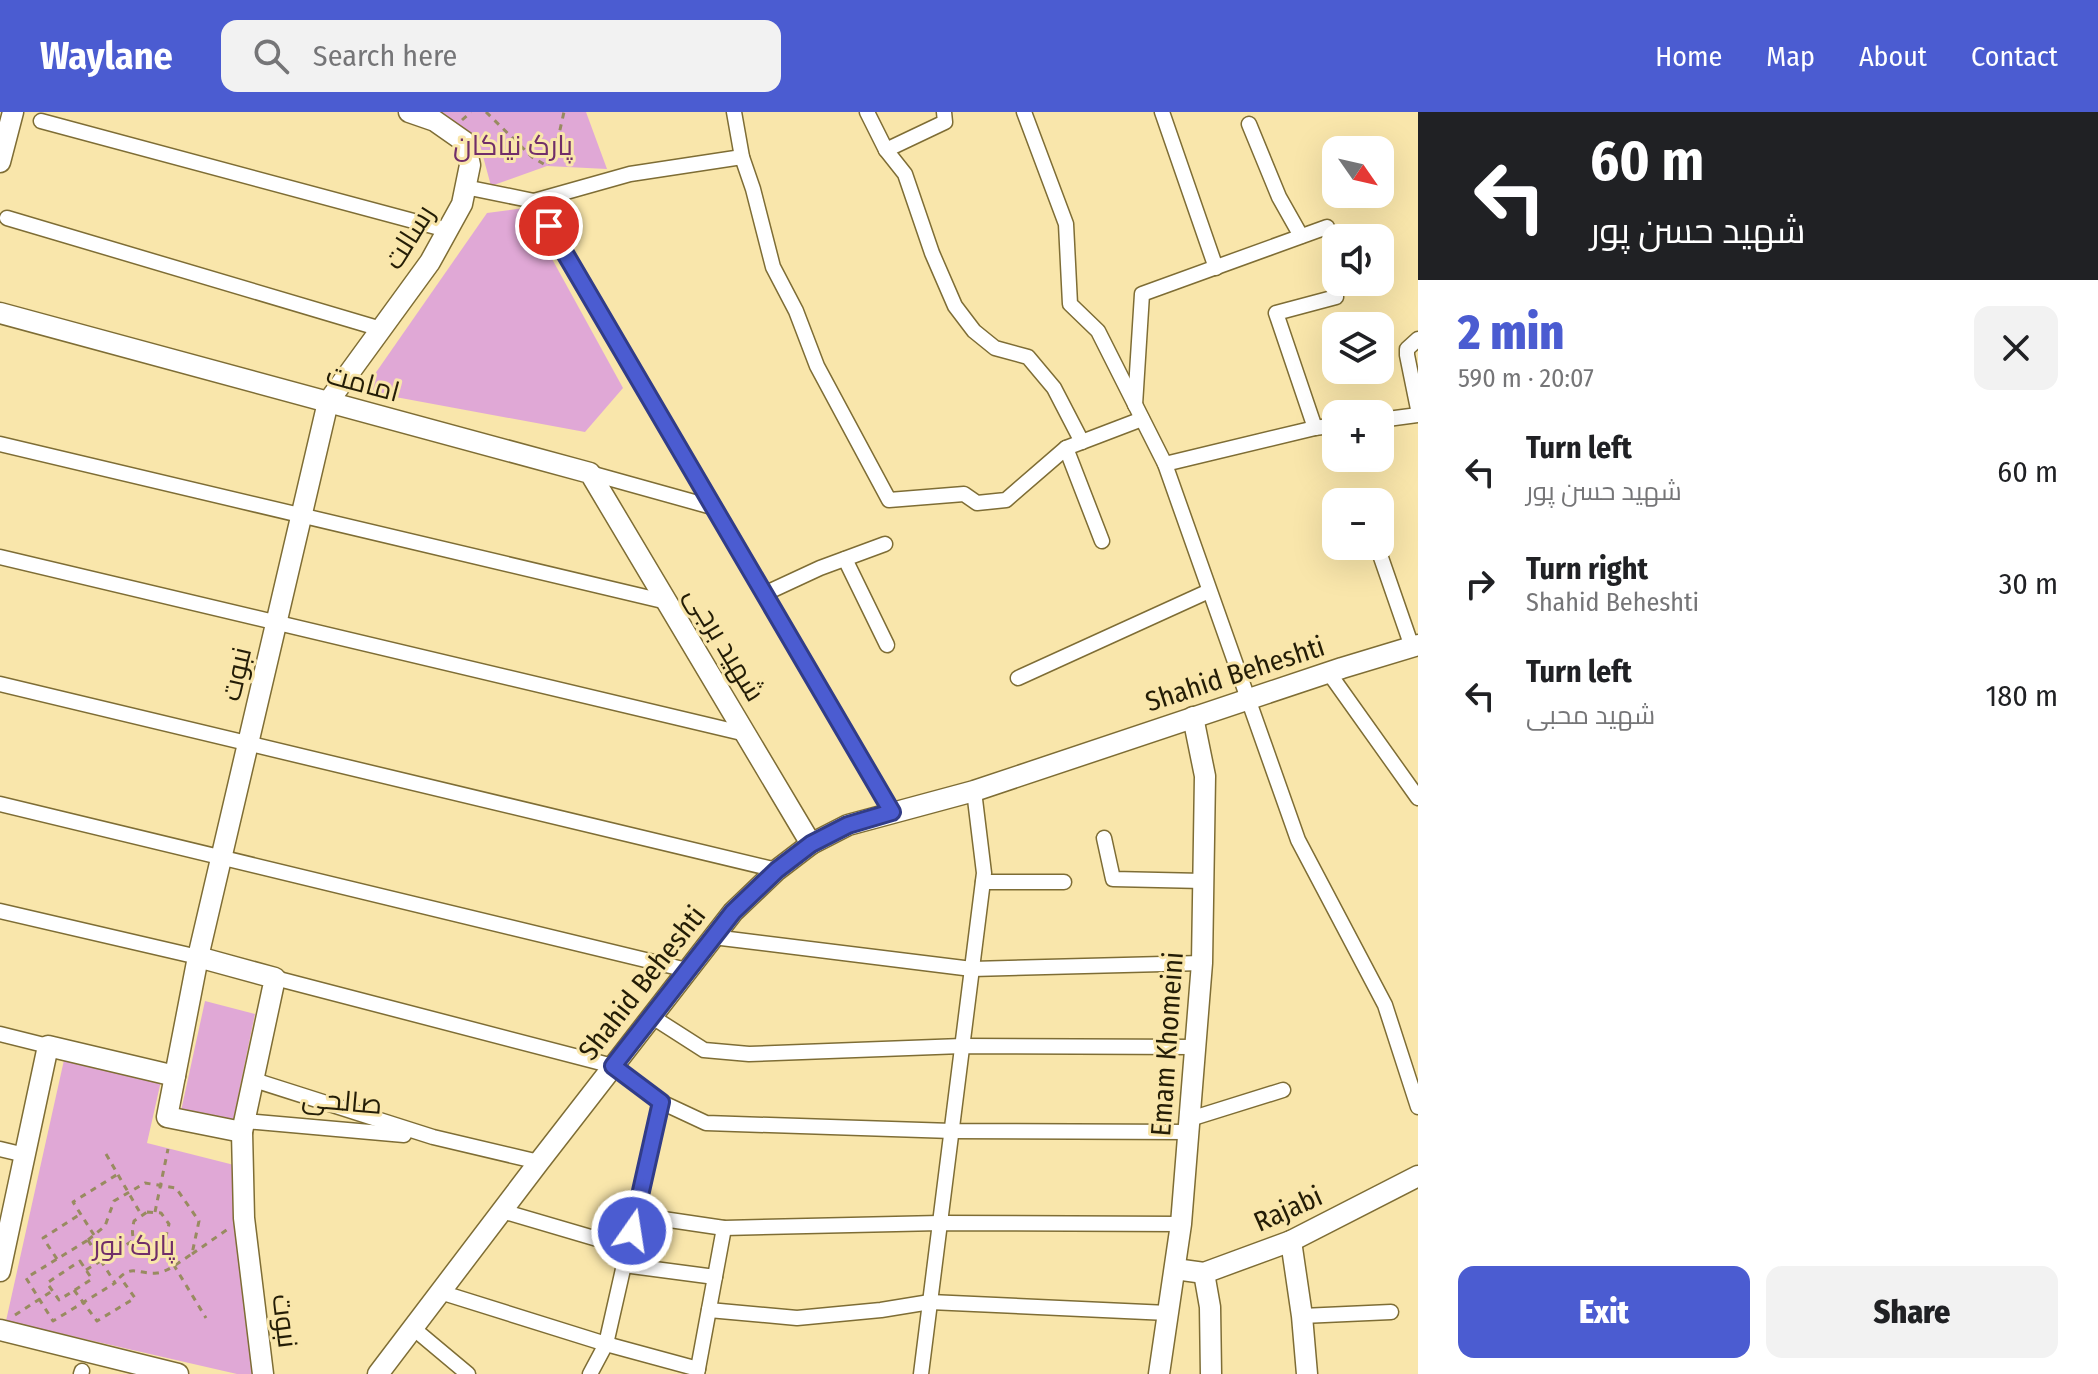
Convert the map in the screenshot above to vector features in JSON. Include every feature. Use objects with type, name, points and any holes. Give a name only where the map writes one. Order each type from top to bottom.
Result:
[{"type":"street","points":[[0,162],[13,112]]},
{"type":"street","name":"رسالت","points":[[328,402],[430,262],[462,204],[470,165],[465,142],[435,121],[409,112]]},
{"type":"street","points":[[734,112],[742,157],[773,267],[796,311],[817,366],[889,500],[964,494],[977,503],[1006,500],[1066,448],[1142,419]]},
{"type":"street","points":[[867,112],[886,150],[905,174],[932,253],[955,306],[974,331],[995,348],[1028,357],[1054,388],[1082,442]]},
{"type":"street","points":[[886,150],[945,122],[944,112]]},
{"type":"street","points":[[1024,112],[1066,224],[1070,304],[1098,331],[1165,464],[1298,840],[1385,1005],[1418,1107]]},
{"type":"street","points":[[1162,112],[1216,268]]},
{"type":"street","points":[[41,121],[447,230]]},
{"type":"street","points":[[1249,124],[1279,197],[1301,236]]},
{"type":"street","points":[[465,187],[534,201],[630,174],[742,157]]},
{"type":"street","points":[[534,201],[892,812]]},
{"type":"street","points":[[7,218],[381,329]]},
{"type":"street","points":[[1135,405],[1142,294],[1322,229]]},
{"type":"street","points":[[1315,428],[1276,313],[1336,297]]},
{"type":"street","name":"امامت","points":[[0,313],[712,507]]},
{"type":"street","points":[[1394,417],[1418,412],[1407,349],[1418,339]]},
{"type":"street","name":"نبوت","points":[[244,1126],[167,1117],[198,957],[328,402]]},
{"type":"street","points":[[1165,464],[1322,427]]},
{"type":"street","points":[[0,444],[667,602]]},
{"type":"street","points":[[1066,448],[1102,541]]},
{"type":"street","name":"شهید برجی","points":[[590,473],[811,844]]},
{"type":"street","points":[[764,594],[820,568],[885,544]]},
{"type":"street","points":[[0,557],[746,734]]},
{"type":"street","points":[[845,559],[887,645]]},
{"type":"street","points":[[1382,560],[1415,646]]},
{"type":"street","points":[[1018,678],[1209,591]]},
{"type":"street","name":"Shahid Beheshti","points":[[378,1374],[733,912],[777,870],[811,844],[848,825],[974,791],[1415,646]]},
{"type":"street","points":[[1329,673],[1418,798]]},
{"type":"street","points":[[0,684],[777,870]]},
{"type":"street","name":"Emam Khomeini","points":[[1159,1374],[1181,1224],[1202,963],[1205,776],[1193,717]]},
{"type":"street","points":[[921,1374],[984,873],[974,791]]},
{"type":"street","points":[[0,804],[687,970]]},
{"type":"street","points":[[1104,838],[1113,879],[1203,881]]},
{"type":"street","points":[[983,882],[1064,882]]},
{"type":"street","points":[[0,911],[198,957],[613,1066],[661,1102],[706,1123],[952,1131],[1189,1125],[1283,1090]]},
{"type":"street","points":[[713,937],[972,969],[1202,963]]},
{"type":"street","name":"نبوت","points":[[263,1374],[244,1218],[244,1126],[275,978]]},
{"type":"street","points":[[651,1016],[704,1050],[749,1054],[962,1046],[1196,1047]]},
{"type":"street","points":[[0,1034],[175,1076]]},
{"type":"street","points":[[1,1265],[48,1046]]},
{"type":"street","name":"صالحی","points":[[254,1080],[433,1137],[539,1162]]},
{"type":"street","points":[[590,1374],[606,1344],[661,1102]]},
{"type":"street","name":"صالحی","points":[[244,1126],[433,1137]]},
{"type":"street","points":[[0,1149],[25,1155]]},
{"type":"street","name":"Rajabi","points":[[1175,1269],[1204,1273],[1291,1241],[1418,1176]]},
{"type":"street","points":[[502,1211],[628,1248]]},
{"type":"street","points":[[636,1215],[724,1228],[940,1223],[1181,1224]]},
{"type":"street","points":[[440,1292],[698,1371],[724,1228]]},
{"type":"street","points":[[1291,1241],[1307,1374]]},
{"type":"street","points":[[624,1265],[715,1277]]},
{"type":"street","points":[[1204,1273],[1210,1307],[1211,1374]]},
{"type":"street","points":[[709,1310],[797,1318],[930,1302],[1168,1313]]},
{"type":"street","points":[[1302,1316],[1391,1312]]},
{"type":"street","points":[[3,1325],[178,1374]]},
{"type":"street","points":[[413,1328],[468,1374]]},
{"type":"path","points":[[486,112],[532,157],[547,166],[557,143],[564,112]]},
{"type":"path","points":[[155,1212],[168,1149]]},
{"type":"path","points":[[106,1154],[142,1216]]},
{"type":"path","points":[[94,1235],[73,1202],[118,1174]]},
{"type":"path","points":[[192,1254],[199,1221],[176,1188],[145,1183],[114,1201],[105,1226],[88,1240],[26,1278],[53,1321],[134,1269],[158,1274],[192,1254],[244,1218]]},
{"type":"path","points":[[147,1212],[155,1212],[161,1213],[169,1224],[165,1240],[156,1248],[140,1246],[132,1232],[134,1221],[147,1212]]},
{"type":"path","points":[[57,1259],[43,1238],[81,1214]]},
{"type":"path","points":[[88,1240],[115,1283]]},
{"type":"path","points":[[86,1270],[134,1240]]},
{"type":"path","points":[[161,1244],[206,1318]]},
{"type":"path","points":[[80,1261],[92,1279],[59,1300],[52,1290],[47,1283],[80,1261]]},
{"type":"path","points":[[74,1290],[97,1321],[135,1298],[120,1276]]},
{"type":"path","points":[[3,1325],[52,1290]]},
{"type":"green space","name":"پارک نیاکان","points":[[437,112],[586,112],[607,169],[547,166],[491,186],[480,145],[450,131],[446,115]]},
{"type":"green space","points":[[524,208],[623,388],[585,432],[363,391],[487,213]]},
{"type":"green space","points":[[205,1001],[255,1014],[233,1121],[181,1111]]},
{"type":"green space","name":"پارک نور","points":[[64,1060],[161,1081],[147,1143],[242,1167],[254,1374],[237,1374],[6,1321]]},
{"type":"route","points":[[549,226],[892,812],[848,825],[811,844],[777,870],[733,912],[613,1066],[661,1102],[632,1231]]}]
